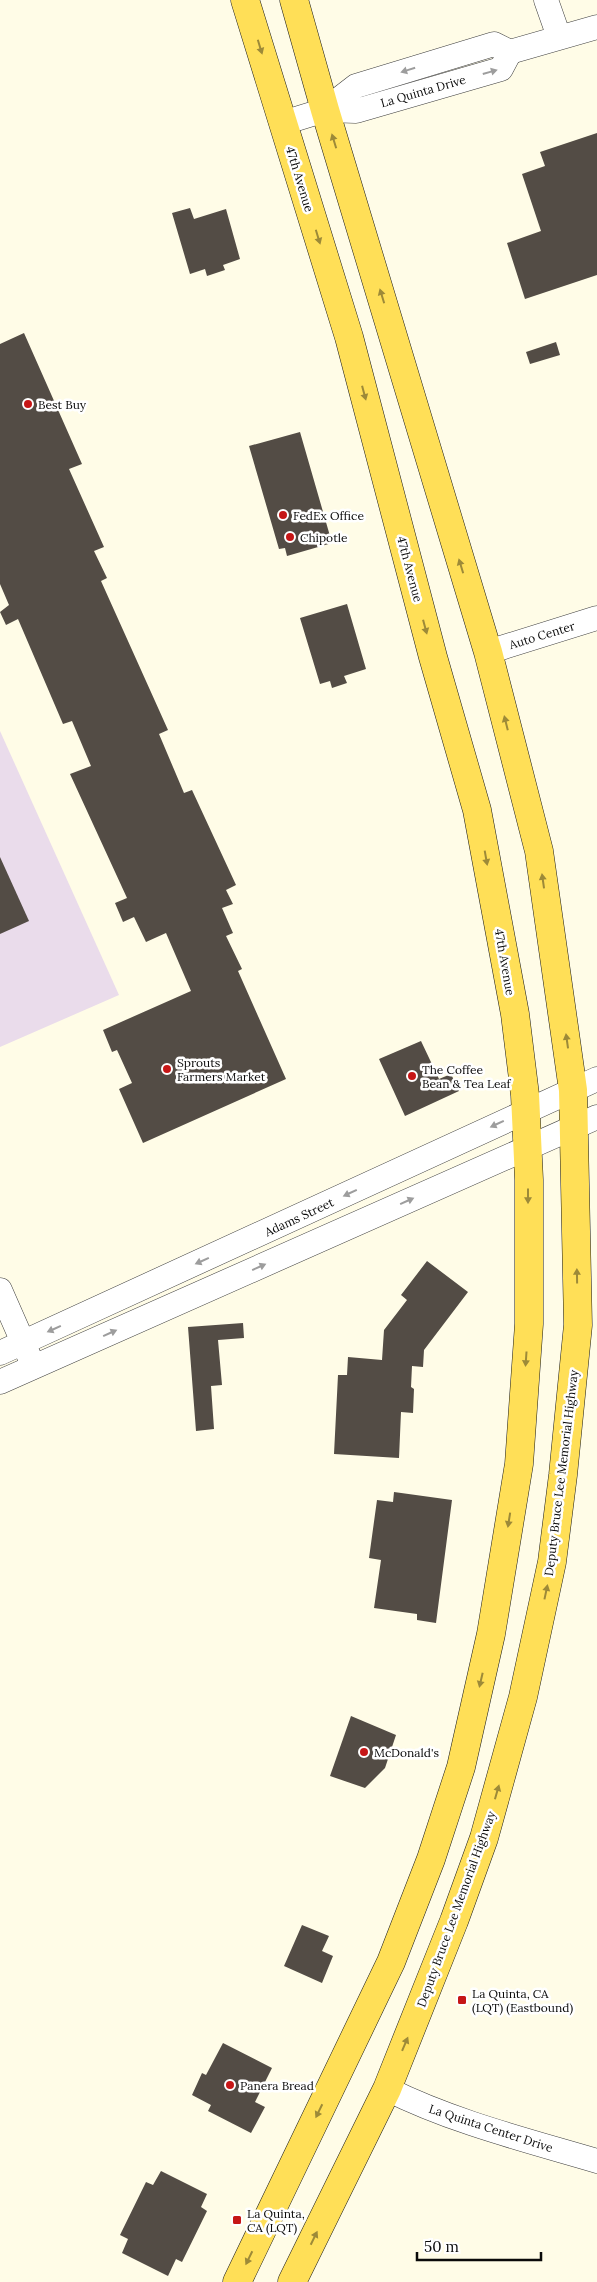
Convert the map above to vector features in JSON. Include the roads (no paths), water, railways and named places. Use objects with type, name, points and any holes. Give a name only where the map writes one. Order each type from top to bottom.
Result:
[{"type":"main road","name":"47th Avenue","points":[[246,0],[349,337],[433,657],[477,810],[515,1014],[527,1110],[528,1147]]},
{"type":"main road","points":[[294,0],[325,110],[488,652],[539,851],[585,1084],[586,1121]]},
{"type":"main road","name":"Deputy Bruce Lee Memorial Highway","points":[[292,2282],[387,2089],[484,1838],[524,1697],[552,1562],[563,1475],[578,1324],[586,1121]]},
{"type":"main road","points":[[237,2282],[391,1962],[431,1859],[461,1767],[491,1634],[518,1464],[529,1324],[528,1147]]},
{"type":"street","points":[[546,0],[559,37]]},
{"type":"street","name":"La Quinta Drive","points":[[283,123],[325,110],[356,111],[501,69],[510,52],[597,27]]},
{"type":"street","name":"Auto Center","points":[[488,652],[597,618]]},
{"type":"street","name":"Adams Street","points":[[0,1353],[585,1084]]},
{"type":"street","points":[[0,1382],[586,1121]]},
{"type":"street","points":[[0,1290],[34,1367]]},
{"type":"street","name":"La Quinta Center Drive","points":[[387,2089],[418,2105],[597,2161]]},
{"type":"place","name":"Best Buy","points":[[28,404]]},
{"type":"place","name":"FedEx Office","points":[[283,515]]},
{"type":"place","name":"Chipotle","points":[[290,537]]},
{"type":"place","name":"Sprouts Farmers Market","points":[[167,1069]]},
{"type":"place","name":"The Coffee Bean & Tea Leaf","points":[[412,1076]]},
{"type":"place","name":"McDonald's","points":[[364,1752]]},
{"type":"place","name":"La Quinta, CA (LQT) (Eastbound)","points":[[462,2000]]},
{"type":"place","name":"Panera Bread","points":[[230,2085]]},
{"type":"place","name":"La Quinta, CA (LQT)","points":[[237,2220]]}]
